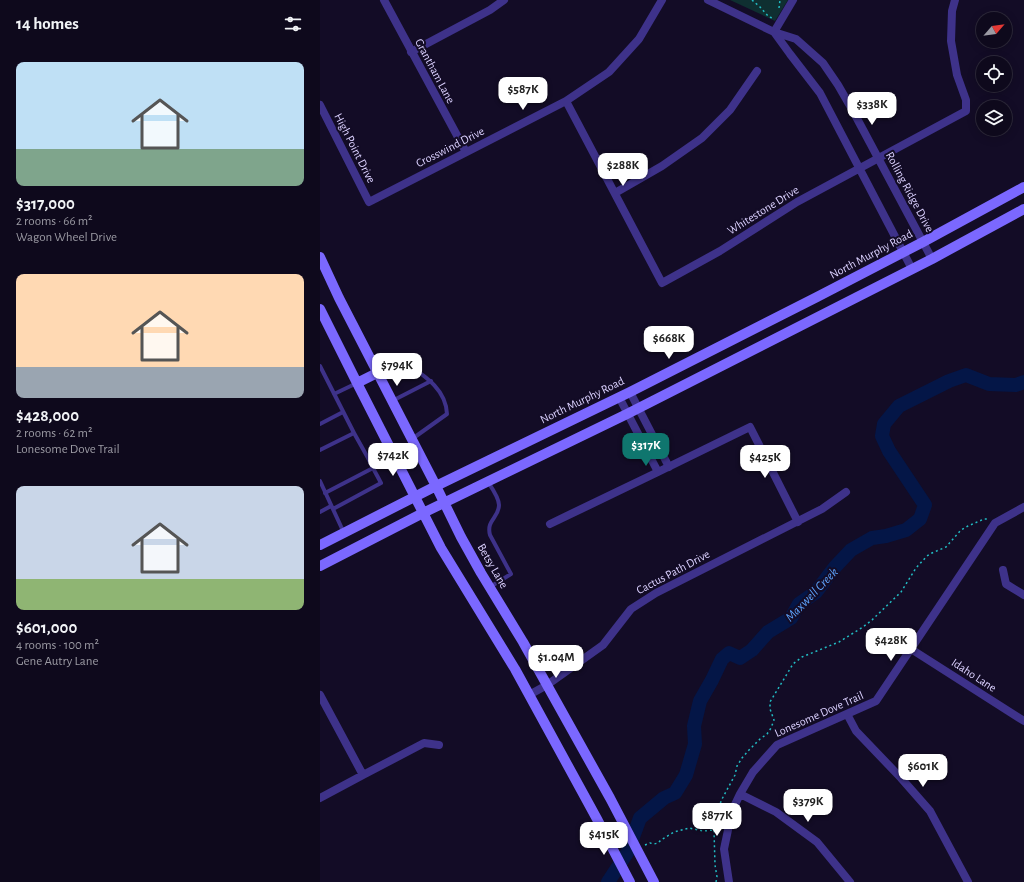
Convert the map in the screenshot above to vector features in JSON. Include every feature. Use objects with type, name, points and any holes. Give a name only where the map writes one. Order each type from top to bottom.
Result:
[{"type":"main road","name":"North Murphy Road","points":[[320,545],[436,486],[630,392],[817,297],[1024,187]]},
{"type":"main road","points":[[320,566],[423,513],[639,408],[932,259],[1024,209]]},
{"type":"main road","name":"Betsy Lane","points":[[320,257],[339,298],[461,537],[489,587],[523,642],[610,798],[654,882]]},
{"type":"main road","points":[[320,309],[441,548],[505,651],[630,882]]},
{"type":"main road","points":[[357,383],[378,373]]},
{"type":"street","name":"Grantham Lane","points":[[384,0],[466,152]]},
{"type":"street","points":[[411,52],[490,10],[504,0]]},
{"type":"street","name":"Crosswind Drive","points":[[369,202],[566,101],[609,72],[639,40],[662,0]]},
{"type":"street","name":"Rolling Ridge Drive","points":[[708,0],[774,32],[796,39],[823,64],[838,84],[932,259]]},
{"type":"street","points":[[774,32],[793,0]]},
{"type":"street","name":"Whitestone Drive","points":[[615,193],[662,283],[720,251],[797,202],[966,111],[966,100],[957,75],[951,41],[952,11],[955,0]]},
{"type":"street","name":"Rolling Ridge Drive","points":[[774,32],[820,93],[912,269]]},
{"type":"street","points":[[566,101],[615,193],[662,166],[702,138],[730,110],[757,71]]},
{"type":"street","name":"High Point Drive","points":[[320,105],[369,202]]},
{"type":"street","points":[[630,392],[670,467]]},
{"type":"street","points":[[619,397],[658,472]]},
{"type":"street","points":[[550,524],[750,427],[798,522]]},
{"type":"street","name":"Cactus Path Drive","points":[[529,696],[603,645],[631,609],[656,593],[822,509],[846,492]]},
{"type":"street","name":"Lonesome Dove Trail","points":[[729,882],[724,849],[732,811],[752,772],[777,744],[876,701],[995,523],[1024,507]]},
{"type":"street","points":[[1003,570],[1006,584],[1024,595]]},
{"type":"street","name":"Idaho Lane","points":[[911,649],[1024,721]]},
{"type":"street","points":[[320,695],[363,775]]},
{"type":"street","points":[[847,714],[856,731],[930,811],[968,882]]},
{"type":"street","points":[[320,798],[424,743],[439,745]]},
{"type":"street","points":[[740,794],[776,812],[817,842],[850,882]]},
{"type":"lane","points":[[378,373],[392,365],[404,362],[431,381],[441,393],[447,408],[447,414],[412,439]]},
{"type":"lane","points":[[320,366],[381,483],[320,512]]},
{"type":"lane","points":[[392,401],[431,381]]},
{"type":"lane","points":[[334,394],[357,383]]},
{"type":"lane","points":[[320,424],[344,412]]},
{"type":"lane","points":[[320,450],[354,433]]},
{"type":"lane","points":[[368,458],[390,447]]},
{"type":"lane","points":[[325,493],[373,468]]},
{"type":"lane","points":[[320,481],[344,533]]},
{"type":"lane","points":[[488,481],[498,500],[499,506],[488,529],[511,574],[489,587]]},
{"type":"path","points":[[752,0],[768,17],[775,17]]},
{"type":"path","points":[[779,10],[780,0]]},
{"type":"path","points":[[716,882],[714,830],[718,809],[742,758],[760,739],[767,734],[771,728],[774,720],[770,709],[770,702],[793,664],[802,657],[850,636],[872,620],[902,592],[908,580],[922,561],[932,553],[946,547],[961,530],[984,519],[989,519],[995,523]]},
{"type":"path","points":[[662,840],[674,832],[689,828],[702,831],[714,830]]},
{"type":"green space","points":[[730,0],[788,0],[775,21]]},
{"type":"waterway","name":"Maxwell Creek","points":[[608,882],[627,853],[640,818],[664,798],[675,793],[686,775],[695,744],[694,726],[700,701],[722,659],[729,653],[740,658],[752,650],[768,632],[791,618],[799,604],[816,592],[835,567],[851,550],[872,538],[886,536],[906,530],[920,519],[925,505],[889,451],[882,436],[884,424],[899,406],[949,381],[966,375],[989,384],[1016,385],[1024,382]]}]
